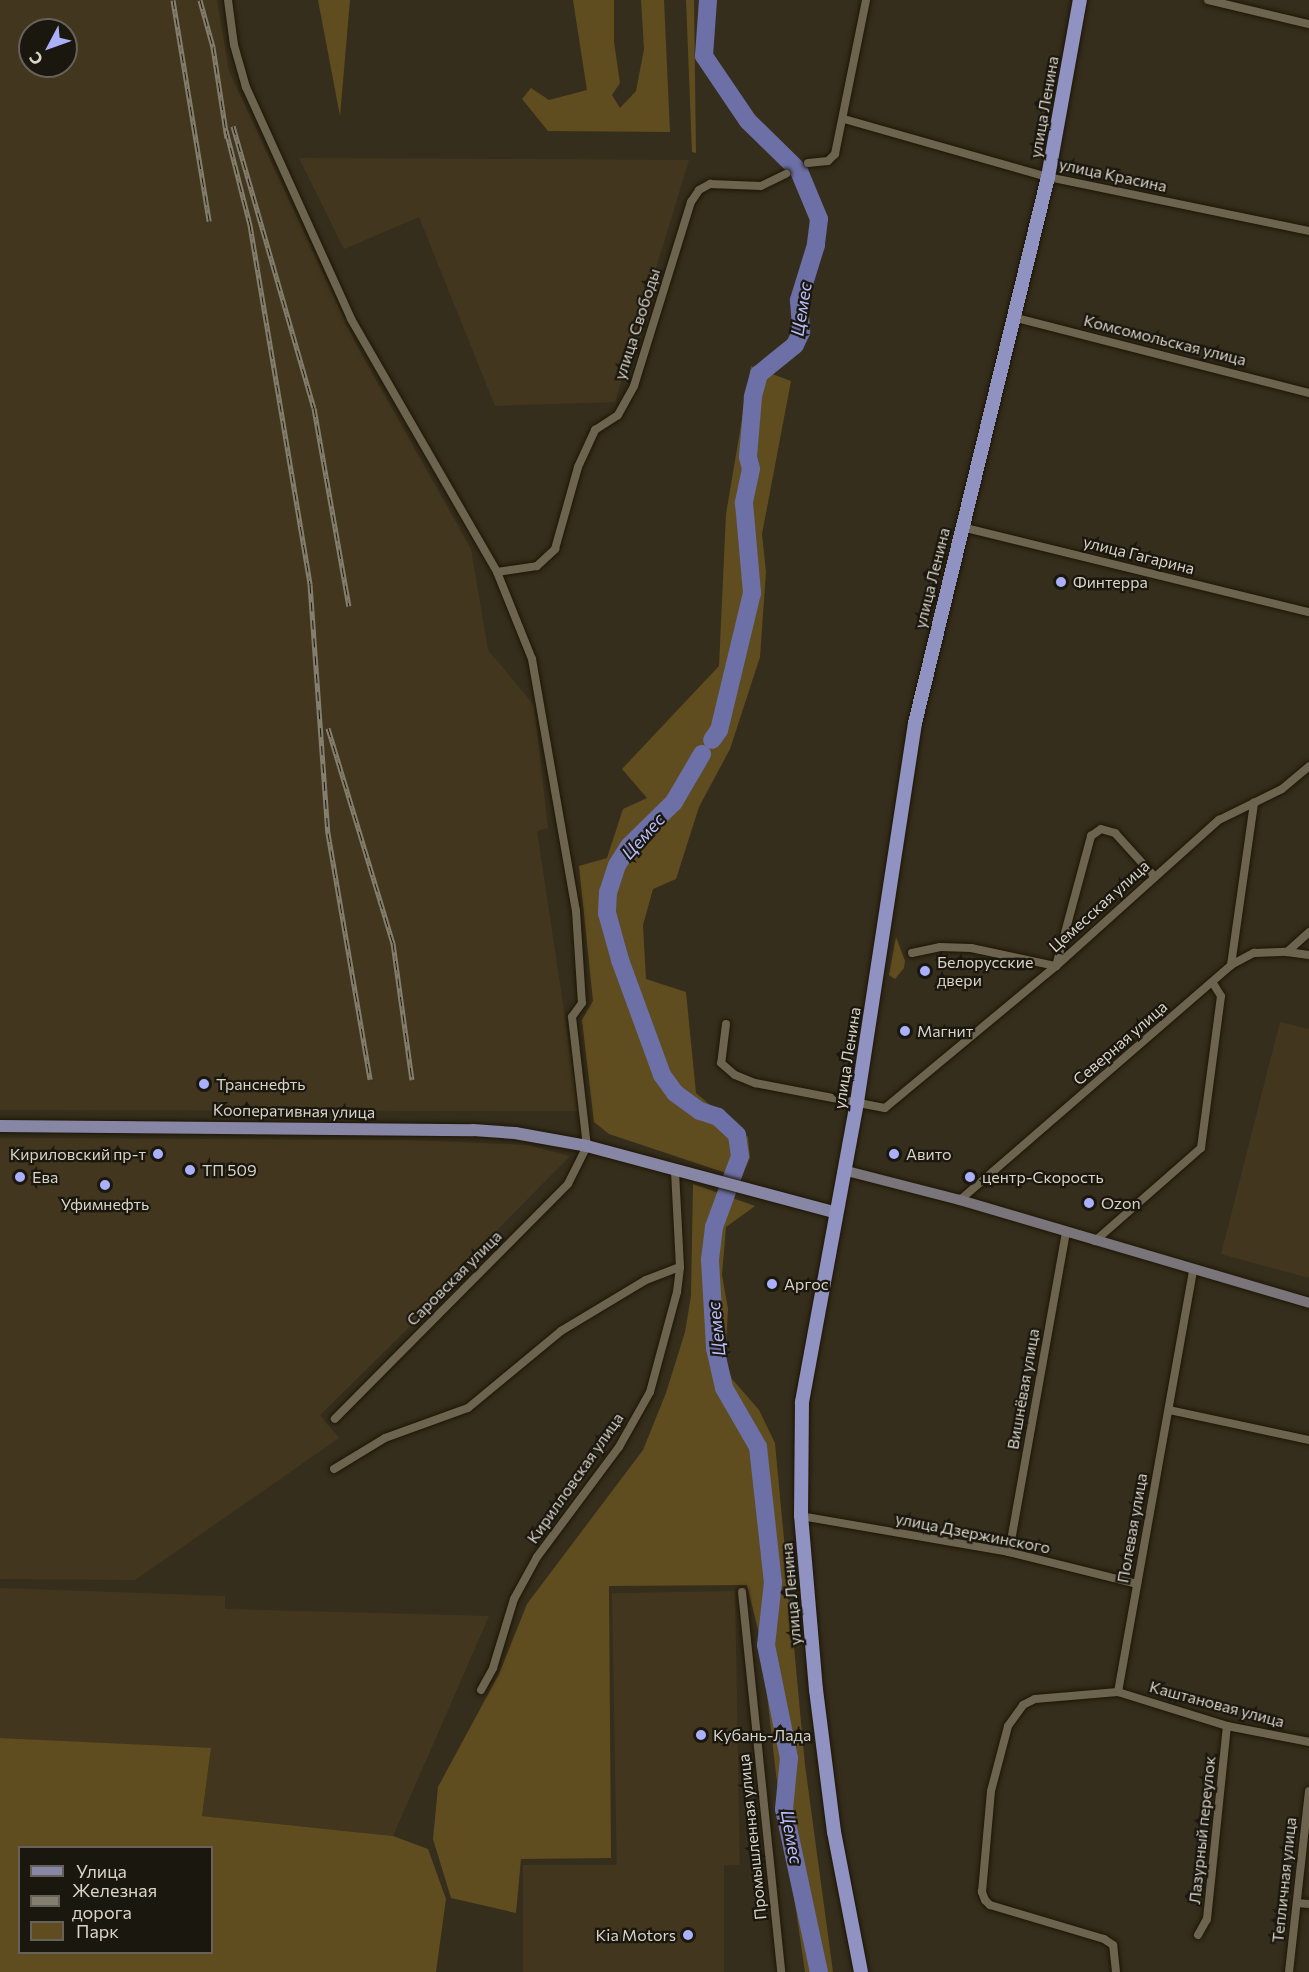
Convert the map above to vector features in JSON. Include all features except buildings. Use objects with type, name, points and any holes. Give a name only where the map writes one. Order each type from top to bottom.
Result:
[{"type":"highway","name":"улица Ленина","points":[[861,1972],[834,1832],[816,1690],[801,1516],[802,1402],[834,1212],[857,1102],[915,723],[1048,177],[1080,0]]},
{"type":"main road","name":"Кооперативная улица","points":[[0,1126],[472,1130],[586,1149],[834,1212]]},
{"type":"main road","points":[[843,1170],[960,1200],[1193,1271],[1309,1303]]},
{"type":"street","points":[[228,0],[234,45],[246,87],[351,318],[497,572],[532,659],[561,813],[576,911],[582,1003],[572,1017],[586,1149]]},
{"type":"street","points":[[808,163],[828,161],[835,154],[844,119],[866,0]]},
{"type":"street","points":[[1208,0],[1309,24]]},
{"type":"street","name":"улица Красина","points":[[844,119],[1048,177],[1309,231]]},
{"type":"street","name":"улица Свободы","points":[[497,572],[537,566],[555,549],[578,467],[595,430],[618,415],[634,386],[691,202],[699,190],[710,184],[761,186],[786,174]]},
{"type":"street","name":"Комсомольская улица","points":[[1013,317],[1309,393]]},
{"type":"street","name":"улица Гагарина","points":[[962,527],[1309,612]]},
{"type":"street","name":"Цемесская улица","points":[[857,1102],[885,1108],[1056,966],[1219,820],[1282,789],[1309,766]]},
{"type":"street","points":[[1231,965],[1254,803]]},
{"type":"street","points":[[912,953],[940,947],[971,948],[1056,966],[1091,836],[1101,829],[1115,833],[1154,876]]},
{"type":"street","points":[[1287,952],[1309,932]]},
{"type":"street","name":"Северная улица","points":[[960,1200],[1231,965],[1254,954],[1287,952],[1309,955]]},
{"type":"street","points":[[1095,1241],[1201,1148],[1221,996],[1213,982]]},
{"type":"street","points":[[726,1024],[721,1063],[735,1075],[755,1083],[857,1102]]},
{"type":"street","name":"Саровская улица","points":[[335,1419],[568,1184],[586,1149]]},
{"type":"street","name":"Кирилловская улица","points":[[481,1690],[494,1668],[514,1599],[537,1557],[619,1447],[650,1392],[677,1292],[680,1267],[675,1170]]},
{"type":"street","name":"Вишнёвая улица","points":[[1009,1552],[1066,1232]]},
{"type":"street","points":[[334,1469],[385,1438],[468,1408],[561,1331],[646,1280],[680,1267]]},
{"type":"street","name":"Полевая улица","points":[[1118,1692],[1193,1271]]},
{"type":"street","points":[[1168,1410],[1309,1440]]},
{"type":"street","name":"улица Дзержинского","points":[[801,1516],[1009,1552],[1137,1584]]},
{"type":"street","name":"Промышленная улица","points":[[742,1592],[781,1972]]},
{"type":"street","points":[[1116,1972],[1113,1945],[1104,1939],[990,1905],[982,1892],[991,1791],[1008,1726],[1023,1705],[1035,1699],[1118,1692]]},
{"type":"street","name":"Каштановая улица","points":[[1118,1692],[1227,1726],[1309,1742]]},
{"type":"street","name":"Лазурный переулок","points":[[1198,1935],[1207,1919],[1227,1726]]},
{"type":"street","name":"Тепличная улица","points":[[1289,1972],[1309,1791]]},
{"type":"street","points":[[1297,1903],[1309,1904]]},
{"type":"shaded area","points":[[0,0],[217,0],[229,71],[357,346],[471,549],[488,650],[534,705],[548,828],[537,831],[579,1111],[0,1110]]},
{"type":"shaded area","points":[[299,158],[689,160],[615,402],[495,406],[419,217],[344,249]]},
{"type":"shaded area","points":[[1280,1022],[1309,1029],[1309,1278],[1221,1254]]},
{"type":"shaded area","points":[[0,1138],[406,1140],[528,1145],[570,1156],[455,1273],[449,1288],[320,1415],[339,1438],[135,1580],[0,1579]]},
{"type":"shaded area","points":[[0,1588],[225,1596],[225,1609],[489,1616],[393,1836],[202,1816],[211,1749],[0,1738]]},
{"type":"shaded area","points":[[735,1591],[740,1865],[617,1867],[612,1593]]},
{"type":"shaded area","points":[[523,1865],[724,1865],[724,1972],[523,1972]]},
{"type":"green space","points":[[318,0],[350,0],[340,116]]},
{"type":"green space","points":[[573,0],[614,0],[614,42],[620,83],[612,95],[620,108],[636,91],[644,49],[641,0],[664,0],[670,132],[548,131],[522,99],[531,88],[549,100],[587,90]]},
{"type":"green space","points":[[686,0],[694,0],[696,153],[692,152]]},
{"type":"green space","points":[[751,366],[791,381],[762,534],[766,572],[760,657],[730,749],[699,807],[676,879],[653,889],[643,925],[646,979],[686,992],[696,1093],[748,1137],[750,1158],[741,1178],[609,1134],[594,1122],[582,1020],[593,1001],[579,866],[607,858],[623,809],[647,798],[622,769],[719,666],[726,514]]},
{"type":"green space","points":[[896,937],[905,961],[904,968],[895,979],[889,975]]},
{"type":"green space","points":[[693,1184],[755,1206],[726,1227],[722,1275],[728,1309],[725,1361],[732,1379],[759,1410],[775,1443],[805,1765],[833,1972],[805,1972],[776,1774],[761,1642],[747,1585],[609,1586],[611,1858],[521,1859],[516,1913],[451,1898],[433,1839],[438,1787],[499,1674],[527,1604],[643,1450],[666,1393],[685,1332],[691,1296]]},
{"type":"green space","points":[[0,1738],[211,1748],[202,1816],[393,1836],[428,1849],[446,1899],[436,1972],[0,1972]]},
{"type":"waterway","name":"Цемес","points":[[708,0],[704,56],[748,121],[799,171],[819,219],[816,245],[799,300],[801,332],[795,345],[759,374],[753,397],[748,457],[751,469],[744,503],[752,593],[719,730],[712,740]]},
{"type":"waterway","name":"Цемес","points":[[702,754],[674,802],[629,846],[617,865],[608,892],[607,913],[620,960],[662,1075],[675,1093],[700,1111],[718,1117],[737,1135],[740,1156],[714,1227],[710,1260],[715,1348],[724,1388],[758,1447],[773,1582],[766,1645],[789,1758],[784,1809],[819,1972]]},
{"type":"railway","points":[[173,0],[209,221]]},
{"type":"railway","points":[[200,0],[213,47],[227,138]]},
{"type":"railway","points":[[233,126],[314,408],[349,606]]},
{"type":"railway","points":[[226,130],[250,225],[310,584],[328,833],[370,1079]]},
{"type":"railway","points":[[328,728],[393,943],[412,1080]]},
{"type":"place","name":"Финтерра","points":[[1061,582]]},
{"type":"place","name":"Белорусские двери","points":[[925,971]]},
{"type":"place","name":"Магнит","points":[[905,1031]]},
{"type":"place","name":"Транснефть","points":[[204,1084]]},
{"type":"place","name":"Кириловский пр-т","points":[[158,1154]]},
{"type":"place","name":"Авито","points":[[894,1154]]},
{"type":"place","name":"ТП 509","points":[[190,1170]]},
{"type":"place","name":"Ева","points":[[20,1177]]},
{"type":"place","name":"центр-Скорость","points":[[970,1177]]},
{"type":"place","name":"Уфимнефть","points":[[105,1185]]},
{"type":"place","name":"Ozon","points":[[1089,1203]]},
{"type":"place","name":"Аргос","points":[[772,1284]]},
{"type":"place","name":"Кубань-Лада","points":[[701,1735]]},
{"type":"place","name":"Kia Motors","points":[[688,1935]]}]
